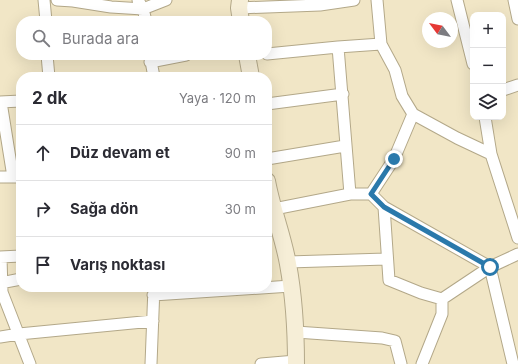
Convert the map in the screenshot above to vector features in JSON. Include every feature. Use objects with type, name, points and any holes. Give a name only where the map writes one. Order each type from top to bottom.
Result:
[{"type":"street","points":[[44,0],[46,16]]},
{"type":"street","points":[[57,0],[111,7],[166,0]]},
{"type":"street","points":[[240,10],[320,5],[354,0]]},
{"type":"street","points":[[377,0],[381,44],[395,70],[402,96],[413,114],[457,138],[491,154]]},
{"type":"street","points":[[457,0],[470,52]]},
{"type":"street","points":[[514,0],[518,19]]},
{"type":"street","points":[[140,4],[144,16]]},
{"type":"street","points":[[272,54],[381,44]]},
{"type":"street","points":[[338,47],[350,194]]},
{"type":"street","points":[[48,60],[49,72]]},
{"type":"street","points":[[150,60],[153,72]]},
{"type":"street","points":[[249,60],[251,72]]},
{"type":"street","points":[[506,89],[518,84]]},
{"type":"street","points":[[272,103],[343,94]]},
{"type":"street","points":[[16,101],[1,102],[16,172]]},
{"type":"street","points":[[371,194],[394,159],[413,114]]},
{"type":"street","points":[[485,120],[491,154],[518,238]]},
{"type":"street","points":[[272,158],[345,146]]},
{"type":"street","points":[[0,177],[16,177]]},
{"type":"street","points":[[272,203],[350,194],[371,194],[384,207],[490,267],[513,364]]},
{"type":"street","points":[[384,207],[386,259],[389,280],[442,299]]},
{"type":"street","points":[[261,364],[296,362],[296,332],[288,262],[272,210]]},
{"type":"street","points":[[442,299],[490,267],[518,254]]},
{"type":"street","points":[[16,256],[1,257],[2,292],[30,364]]},
{"type":"street","points":[[288,262],[386,259]]},
{"type":"street","points":[[1,283],[16,280]]},
{"type":"street","points":[[272,287],[291,286]]},
{"type":"street","points":[[152,364],[154,292]]},
{"type":"street","points":[[422,364],[442,314],[442,299]]},
{"type":"street","points":[[0,337],[153,321]]},
{"type":"street","points":[[296,332],[382,338],[395,341],[401,364]]},
{"type":"route","points":[[394,159],[371,194],[384,207],[490,267]]}]
